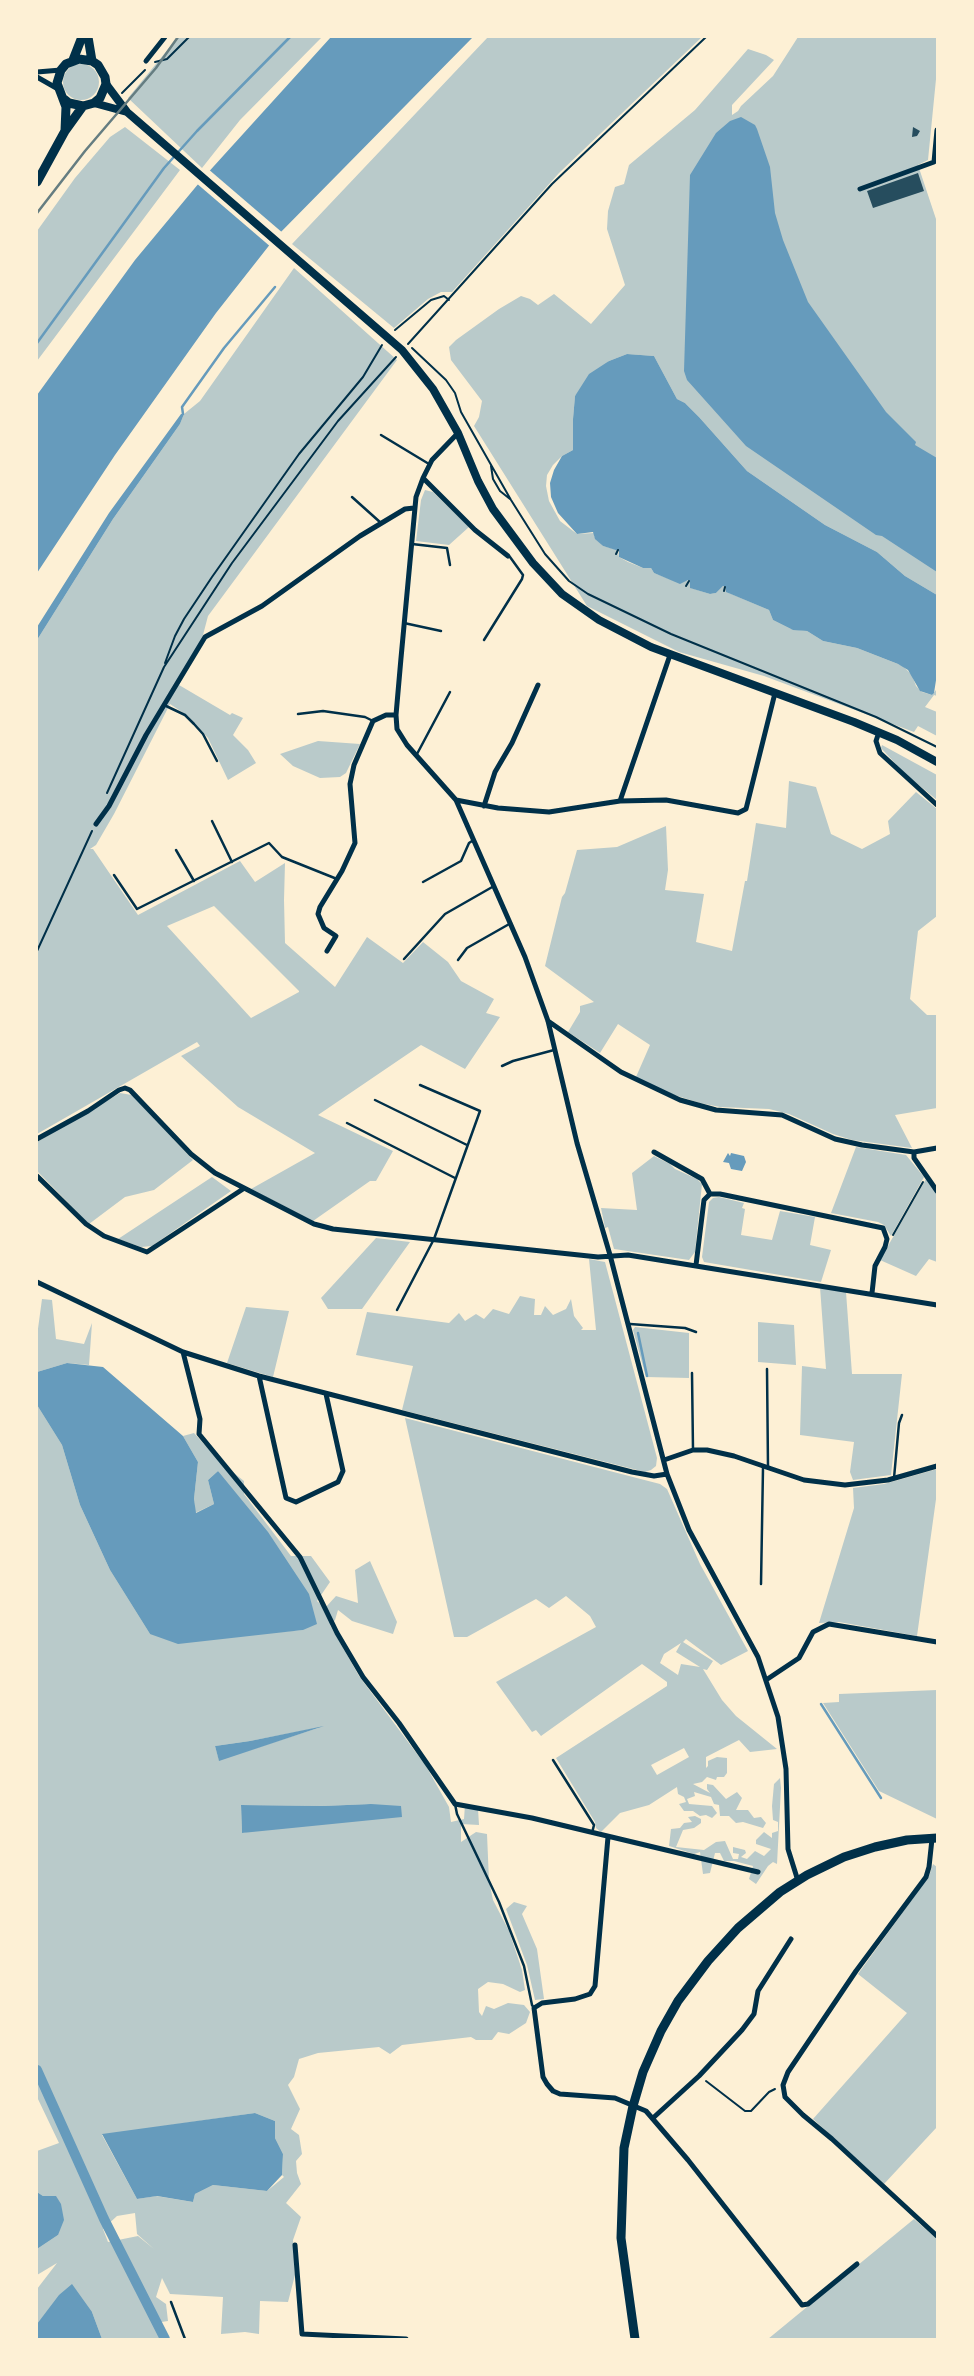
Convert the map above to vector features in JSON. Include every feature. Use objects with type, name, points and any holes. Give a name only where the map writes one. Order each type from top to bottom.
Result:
[{"type":"main road","points":[[82,37],[73,60],[61,70],[57,83],[59,90],[69,103],[83,106],[100,98],[106,84]]},
{"type":"main road","points":[[88,37],[92,61],[102,70],[106,84],[127,112],[403,347],[433,389],[458,433],[493,509],[562,594],[599,620],[670,654],[879,732],[937,762]]},
{"type":"main road","points":[[73,60],[92,61]]},
{"type":"main road","points":[[64,99],[65,131]]},
{"type":"main road","points":[[94,103],[127,112]]},
{"type":"main road","points":[[37,182],[65,131],[83,106]]},
{"type":"main road","points":[[635,2339],[621,2238],[622,2169],[633,2106],[661,2031],[691,1982],[738,1928],[772,1899],[827,1864],[890,1843],[934,1839]]},
{"type":"street","points":[[149,62],[165,37]]},
{"type":"street","points":[[37,74],[61,70]]},
{"type":"street","points":[[37,74],[59,90]]},
{"type":"street","points":[[860,188],[934,162],[937,130]]},
{"type":"street","points":[[458,433],[430,464],[422,478],[414,508],[397,729],[416,756],[456,800],[526,957],[548,1021],[577,1143],[610,1255],[667,1474],[690,1530],[752,1646],[766,1680],[783,1743],[788,1849],[798,1881]]},
{"type":"street","points":[[422,478],[475,530],[508,556]]},
{"type":"street","points":[[96,824],[110,806],[146,735],[205,637],[262,606],[381,523],[405,509],[414,508]]},
{"type":"street","points":[[620,801],[670,654]]},
{"type":"street","points":[[484,806],[495,772],[512,743],[538,685]]},
{"type":"street","points":[[456,800],[521,811],[549,812],[620,801],[679,801],[738,813],[746,809],[775,693]]},
{"type":"street","points":[[327,951],[336,936],[324,928],[318,914],[355,843],[351,775],[373,721],[386,715],[396,715]]},
{"type":"street","points":[[879,732],[876,741],[880,753],[937,805]]},
{"type":"street","points":[[548,1021],[621,1072],[680,1101],[716,1110],[782,1115],[835,1139],[885,1149],[914,1152],[937,1148]]},
{"type":"street","points":[[37,1139],[125,1088],[131,1090],[191,1154],[215,1173],[314,1224],[333,1229],[598,1257],[628,1255],[937,1305]]},
{"type":"street","points":[[654,1152],[702,1179],[710,1194]]},
{"type":"street","points":[[914,1152],[914,1158],[937,1191]]},
{"type":"street","points":[[37,1176],[58,1199],[95,1230],[121,1244],[147,1252],[243,1189]]},
{"type":"street","points":[[696,1265],[704,1200],[710,1194]]},
{"type":"street","points":[[710,1194],[883,1228],[887,1239],[875,1266],[872,1293]]},
{"type":"street","points":[[37,1282],[183,1352],[259,1376],[632,1472],[654,1476],[667,1474]]},
{"type":"street","points":[[183,1352],[200,1419],[199,1434],[300,1557],[337,1633],[363,1677],[456,1804],[532,1818],[758,1872]]},
{"type":"street","points":[[259,1376],[286,1498],[296,1502],[338,1482],[343,1471],[326,1394]]},
{"type":"street","points":[[664,1460],[692,1450],[719,1452],[804,1480],[833,1484],[871,1483],[937,1466]]},
{"type":"street","points":[[766,1680],[799,1658],[813,1632],[829,1624],[937,1642]]},
{"type":"street","points":[[608,1837],[595,1986],[590,1994],[575,1999],[542,2003],[534,2008],[543,2077],[552,2091],[568,2095],[615,2098],[646,2111],[802,2305],[808,2304],[857,2264]]},
{"type":"street","points":[[934,1839],[926,1877],[856,1971],[788,2072],[783,2085],[785,2097],[803,2115],[937,2236]]},
{"type":"street","points":[[653,2118],[699,2076],[742,2030],[754,2014],[758,1991],[791,1939]]},
{"type":"street","points":[[295,2245],[302,2334],[406,2339]]},
{"type":"lane","points":[[382,435],[430,464]]},
{"type":"lane","points":[[352,497],[381,523]]},
{"type":"lane","points":[[411,544],[447,548],[450,565]]},
{"type":"lane","points":[[484,640],[522,579],[519,568],[508,556]]},
{"type":"lane","points":[[404,622],[441,631]]},
{"type":"lane","points":[[416,756],[450,692]]},
{"type":"lane","points":[[164,705],[185,715],[194,724],[203,734],[217,761]]},
{"type":"lane","points":[[298,714],[323,711],[365,717],[373,721]]},
{"type":"lane","points":[[212,821],[232,862]]},
{"type":"lane","points":[[423,882],[461,862],[469,843],[474,840]]},
{"type":"lane","points":[[114,875],[137,909],[269,843],[282,857],[337,879]]},
{"type":"lane","points":[[176,849],[194,881]]},
{"type":"lane","points":[[404,959],[445,914],[494,886]]},
{"type":"lane","points":[[458,960],[467,948],[510,923]]},
{"type":"lane","points":[[502,1066],[554,1050]]},
{"type":"lane","points":[[397,1310],[434,1239],[480,1111],[420,1085]]},
{"type":"lane","points":[[375,1100],[467,1145]]},
{"type":"lane","points":[[347,1123],[455,1178]]},
{"type":"lane","points":[[626,1324],[685,1328],[695,1332]]},
{"type":"lane","points":[[761,1584],[767,1369]]},
{"type":"lane","points":[[692,1373],[692,1450]]},
{"type":"lane","points":[[894,1478],[902,1415]]},
{"type":"lane","points":[[553,1760],[594,1825],[592,1833]]},
{"type":"lane","points":[[456,1804],[457,1814],[499,1902],[524,1966],[531,2005],[534,2008]]},
{"type":"lane","points":[[171,2302],[185,2339]]},
{"type":"path","points":[[137,77],[149,62],[167,59],[189,37]]},
{"type":"path","points":[[164,667],[232,563],[338,421],[552,184],[706,37]]},
{"type":"path","points":[[121,93],[145,70]]},
{"type":"path","points":[[393,333],[431,300],[444,296],[449,300]]},
{"type":"path","points":[[104,800],[164,667],[174,636],[299,454],[363,377],[387,338]]},
{"type":"path","points":[[403,347],[422,355],[435,372],[446,380],[511,500],[545,554],[569,581],[588,594],[694,644],[876,717],[937,745]]},
{"type":"path","points":[[491,464],[499,491],[511,500]]},
{"type":"path","points":[[616,554],[618,550]]},
{"type":"path","points":[[687,586],[689,581]]},
{"type":"path","points":[[724,591],[725,587]]},
{"type":"path","points":[[37,951],[96,824]]},
{"type":"path","points":[[887,1239],[890,1239],[899,1226],[926,1176]]},
{"type":"path","points":[[699,2076],[745,2111],[751,2111],[769,2092],[783,2085]]},
{"type":"shaded area","points":[[178,37],[322,37],[240,120],[202,168],[128,98]]},
{"type":"shaded area","points":[[488,37],[702,37],[559,173],[452,292],[441,292],[428,299],[394,328],[292,244]]},
{"type":"shaded area","points":[[798,37],[937,37],[937,69],[928,160],[918,165],[937,222],[937,595],[905,576],[877,552],[825,525],[747,471],[699,417],[677,399],[654,356],[627,354],[609,361],[575,396],[573,450],[553,465],[547,475],[546,486],[549,501],[560,521],[577,534],[594,533],[603,546],[618,550],[619,557],[628,562],[651,568],[654,573],[680,583],[687,580],[691,588],[710,594],[716,593],[723,586],[726,587],[729,593],[769,610],[773,620],[791,629],[807,631],[823,641],[857,648],[903,666],[922,692],[932,695],[936,690],[937,675],[937,696],[934,695],[925,707],[937,712],[937,736],[918,726],[914,732],[764,676],[679,652],[587,606],[474,426],[482,401],[451,360],[449,347],[456,340],[521,296],[538,305],[554,294],[591,324],[625,285],[607,229],[608,211],[615,187],[624,184],[629,165],[695,110],[748,49],[774,60],[732,105],[732,115],[738,111],[773,76]]},
{"type":"shaded area","points":[[81,64],[94,69],[99,82],[94,95],[81,100],[68,95],[63,82],[68,69]]},
{"type":"shaded area","points":[[125,127],[180,170],[37,361],[37,231],[75,178],[110,137]]},
{"type":"shaded area","points":[[294,268],[397,360],[208,616],[203,635],[179,685],[230,715],[232,713],[243,718],[233,735],[256,763],[228,780],[208,738],[188,716],[170,704],[114,814],[96,845],[90,849],[93,849],[138,915],[240,861],[255,882],[285,863],[285,943],[335,987],[367,937],[403,963],[423,942],[448,962],[461,981],[494,999],[486,1013],[500,1017],[465,1069],[421,1045],[318,1115],[393,1151],[376,1181],[370,1181],[313,1221],[251,1189],[315,1153],[238,1107],[181,1056],[200,1046],[197,1042],[37,1134],[37,640],[113,519],[180,424],[184,414],[200,401]],"holes":[[[214,906],[299,991],[251,1018],[167,926]]]},
{"type":"shaded area","points":[[425,490],[433,492],[469,527],[449,545],[416,541],[421,500]]},
{"type":"shaded area","points":[[318,741],[360,744],[346,773],[340,777],[320,778],[293,766],[280,754]]},
{"type":"shaded area","points":[[882,745],[937,775],[937,800],[903,772],[881,748]]},
{"type":"shaded area","points":[[789,781],[816,787],[831,834],[862,849],[890,834],[888,821],[916,792],[937,809],[937,916],[918,931],[910,999],[927,1015],[937,1015],[937,1108],[895,1115],[912,1148],[852,1140],[789,1114],[769,1109],[720,1107],[668,1093],[636,1077],[650,1045],[618,1024],[600,1053],[568,1032],[580,1012],[580,1006],[594,1002],[545,966],[577,850],[617,847],[666,826],[668,870],[665,890],[704,894],[696,942],[732,951],[756,823],[786,828]]},
{"type":"shaded area","points":[[120,1093],[132,1095],[193,1160],[154,1190],[125,1197],[89,1224],[37,1171],[37,1142]]},
{"type":"shaded area","points":[[856,1147],[906,1155],[924,1177],[891,1236],[884,1225],[878,1222],[831,1213]]},
{"type":"shaded area","points":[[654,1156],[702,1184],[695,1252],[689,1260],[614,1249],[608,1227],[605,1228],[601,1208],[637,1210],[632,1173]]},
{"type":"shaded area","points":[[212,1177],[231,1191],[152,1246],[141,1247],[118,1239]]},
{"type":"shaded area","points":[[926,1179],[937,1194],[937,1262],[929,1259],[916,1276],[880,1260]]},
{"type":"shaded area","points":[[719,1197],[744,1203],[741,1235],[772,1240],[780,1211],[815,1217],[810,1245],[831,1250],[821,1282],[704,1262],[702,1257],[709,1202]]},
{"type":"shaded area","points":[[376,1238],[410,1242],[362,1309],[328,1309],[321,1298]]},
{"type":"shaded area","points":[[589,1259],[605,1262],[657,1458],[656,1466],[651,1470],[645,1472],[402,1410],[413,1366],[356,1355],[367,1312],[449,1323],[459,1313],[465,1321],[476,1314],[484,1319],[493,1309],[509,1314],[520,1296],[535,1299],[534,1315],[541,1315],[545,1306],[553,1315],[566,1309],[571,1299],[574,1316],[583,1328],[581,1330],[596,1330]]},
{"type":"shaded area","points":[[820,1287],[846,1292],[852,1374],[902,1374],[891,1475],[853,1480],[850,1472],[854,1442],[800,1435],[802,1366],[826,1369]]},
{"type":"shaded area","points":[[42,1299],[52,1300],[56,1339],[84,1344],[92,1323],[89,1365],[67,1363],[37,1372],[37,1336]]},
{"type":"shaded area","points":[[246,1307],[289,1311],[273,1377],[227,1363]]},
{"type":"shaded area","points":[[758,1322],[794,1325],[796,1365],[758,1362]]},
{"type":"shaded area","points":[[635,1327],[689,1333],[689,1378],[646,1377],[633,1330]]},
{"type":"shaded area","points":[[37,1405],[62,1445],[80,1505],[110,1570],[150,1634],[252,1634],[303,1630],[218,1471],[208,1480],[214,1504],[195,1513],[198,1462],[183,1436],[194,1433],[220,1462],[244,1481],[244,1494],[291,1556],[311,1556],[330,1582],[317,1601],[325,1608],[336,1596],[358,1603],[355,1570],[370,1561],[397,1622],[393,1634],[352,1621],[338,1610],[330,1625],[359,1676],[426,1766],[449,1807],[451,1822],[464,1819],[465,1805],[478,1809],[479,1825],[461,1824],[461,1842],[476,1832],[487,1834],[489,1881],[493,1900],[509,1931],[522,1970],[525,1990],[520,1992],[503,1984],[488,1982],[478,1989],[479,2012],[482,2016],[486,2006],[494,2009],[508,2003],[524,2005],[530,2012],[526,2023],[509,2034],[498,2032],[492,2040],[476,2040],[471,2037],[402,2045],[390,2054],[379,2047],[318,2053],[299,2059],[294,2077],[288,2085],[300,2109],[291,2129],[299,2135],[302,2154],[296,2161],[301,2184],[286,2203],[301,2217],[293,2240],[295,2275],[288,2302],[260,2301],[259,2334],[221,2334],[223,2297],[170,2294],[162,2278],[156,2297],[166,2304],[168,2321],[155,2323],[163,2339],[102,2339],[92,2312],[37,2324],[37,2289],[57,2263],[37,2275],[37,2249],[58,2235],[43,2196],[37,2192],[37,2151],[59,2143],[37,2097]],"holes":[[[317,1728],[318,1728],[219,1760],[215,1746]],[[371,1804],[242,1833],[241,1805]],[[255,2113],[275,2121],[275,2138],[283,2154],[284,2177],[267,2191],[213,2185],[195,2194],[193,2202],[156,2196],[137,2199],[102,2135]],[[135,2213],[137,2234],[154,2249],[138,2236],[108,2242],[103,2229],[117,2216]]]},
{"type":"shaded area","points":[[405,1418],[660,1484],[667,1489],[700,1564],[748,1651],[721,1665],[686,1639],[683,1642],[713,1661],[707,1670],[703,1669],[722,1700],[736,1716],[777,1749],[750,1752],[739,1740],[706,1757],[706,1768],[708,1761],[717,1757],[727,1758],[727,1773],[724,1777],[717,1777],[716,1780],[707,1777],[702,1782],[693,1784],[710,1793],[707,1784],[713,1785],[726,1799],[737,1792],[742,1798],[736,1810],[748,1810],[754,1818],[761,1817],[766,1823],[763,1828],[743,1822],[736,1823],[729,1816],[720,1816],[719,1805],[714,1804],[711,1797],[694,1792],[695,1796],[687,1799],[689,1804],[712,1806],[717,1813],[712,1818],[700,1816],[693,1811],[684,1811],[679,1804],[686,1802],[684,1797],[678,1794],[677,1787],[649,1805],[620,1813],[601,1832],[596,1828],[595,1822],[556,1758],[667,1686],[667,1682],[642,1664],[541,1736],[536,1730],[532,1732],[496,1682],[596,1627],[590,1616],[566,1596],[549,1608],[536,1599],[467,1637],[454,1637]],"holes":[[[681,1643],[676,1652],[700,1667],[681,1664],[678,1675],[660,1663],[664,1654]],[[684,1748],[689,1757],[657,1775],[651,1765]]]},
{"type":"shaded area","points":[[937,1469],[937,1492],[917,1636],[839,1622],[819,1623],[854,1508],[853,1488],[884,1484]]},
{"type":"shaded area","points":[[937,1690],[937,1819],[879,1791],[823,1703],[839,1702],[839,1694]]},
{"type":"shaded area","points":[[780,1778],[777,1864],[773,1862],[768,1866],[756,1884],[749,1879],[753,1866],[724,1861],[720,1853],[715,1853],[710,1873],[703,1874],[700,1852],[694,1854],[669,1846],[671,1829],[692,1822],[688,1817],[695,1816],[701,1819],[701,1823],[694,1828],[683,1830],[676,1847],[704,1850],[716,1842],[725,1841],[733,1859],[738,1859],[739,1854],[733,1853],[733,1847],[745,1850],[746,1853],[741,1857],[747,1859],[755,1851],[764,1856],[771,1849],[756,1844],[756,1840],[764,1832],[772,1838],[772,1833],[778,1831],[778,1822],[773,1820],[772,1806],[774,1784]]},
{"type":"shaded area","points":[[933,1864],[937,1867],[937,2127],[884,2184],[813,2119],[907,2013],[858,1974],[929,1876]]},
{"type":"shaded area","points":[[514,1902],[527,1906],[522,1914],[537,1949],[544,1999],[535,2000],[527,1965],[506,1909]]},
{"type":"shaded area","points":[[914,2219],[937,2239],[937,2339],[768,2339]]},
{"type":"water","points":[[331,37],[473,37],[275,238],[216,313],[115,455],[37,573],[37,395],[135,260],[204,177]]},
{"type":"water","points":[[741,117],[757,129],[770,167],[775,213],[808,302],[886,412],[916,442],[915,445],[937,458],[937,572],[882,536],[876,535],[746,446],[687,380],[684,371],[690,175],[716,133],[730,121]]},
{"type":"water","points":[[627,354],[654,356],[677,399],[699,417],[747,471],[825,525],[877,552],[905,576],[937,595],[937,674],[932,695],[920,691],[908,670],[898,664],[857,648],[823,641],[807,631],[793,630],[773,620],[769,610],[726,592],[726,587],[723,586],[716,593],[710,594],[690,588],[688,580],[680,584],[654,573],[651,568],[643,568],[619,557],[619,551],[603,546],[595,539],[593,532],[577,534],[558,513],[551,497],[550,483],[562,456],[573,450],[575,396],[589,374],[609,361]]},
{"type":"water","points":[[181,414],[184,414],[180,424],[113,519],[37,640],[37,627],[109,513]]},
{"type":"water","points":[[728,1153],[730,1156],[731,1153],[744,1156],[746,1162],[742,1171],[731,1169],[729,1163],[723,1162]]},
{"type":"water","points":[[67,1363],[103,1367],[183,1436],[198,1462],[194,1499],[196,1513],[214,1504],[208,1480],[218,1471],[268,1532],[309,1594],[317,1624],[303,1630],[178,1644],[150,1634],[110,1570],[80,1505],[62,1445],[37,1405],[37,1372]]},
{"type":"water","points":[[324,1726],[219,1761],[215,1746],[250,1741]]},
{"type":"water","points":[[241,1805],[401,1806],[402,1817],[242,1833]]},
{"type":"water","points":[[255,2113],[275,2121],[275,2138],[283,2154],[282,2175],[267,2191],[213,2185],[195,2194],[193,2202],[157,2196],[137,2199],[102,2134]]},
{"type":"water","points":[[37,2192],[43,2196],[56,2196],[61,2204],[64,2220],[58,2235],[37,2249]]},
{"type":"water","points":[[72,2284],[92,2312],[102,2339],[37,2339],[37,2324],[59,2295]]},
{"type":"pier","points":[[207,168],[284,234],[272,248],[195,182]]},
{"type":"building","points":[[913,127],[920,131],[917,136],[912,137]]},
{"type":"building","points":[[918,173],[924,191],[873,208],[867,191]]},
{"type":"waterway","points":[[37,343],[164,168],[290,37]]},
{"type":"waterway","points":[[183,414],[182,407],[224,348],[275,287]]},
{"type":"waterway","points":[[638,1333],[647,1376]]},
{"type":"waterway","points":[[821,1704],[881,1798]]},
{"type":"waterway","points":[[37,2070],[104,2219],[165,2339]]},
{"type":"railway","points":[[37,213],[85,151],[156,68],[178,37]]}]
